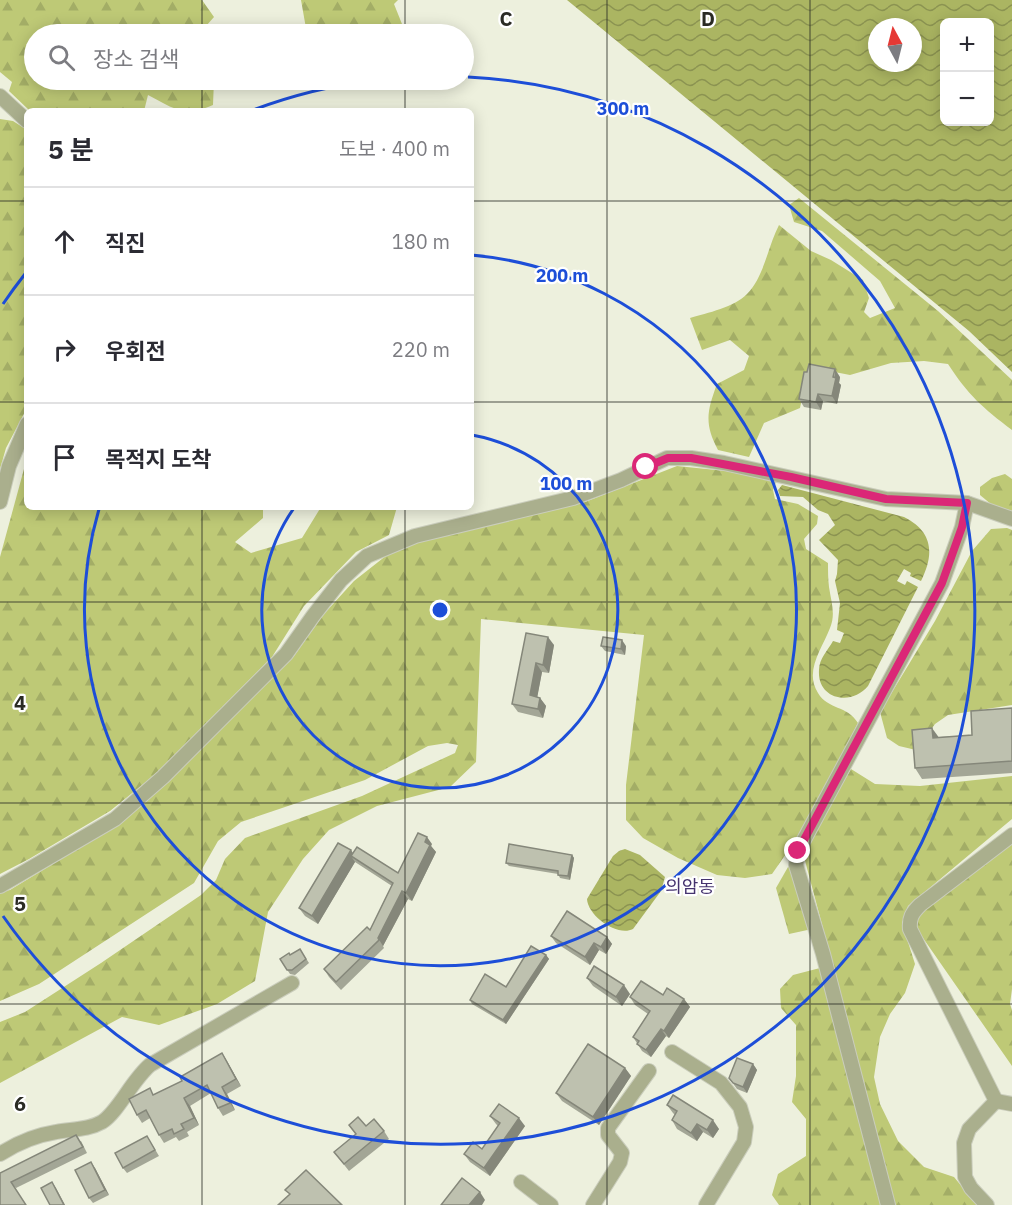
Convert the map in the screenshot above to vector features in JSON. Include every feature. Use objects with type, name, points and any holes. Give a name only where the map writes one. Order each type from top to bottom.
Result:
[{"type":"street","points":[[0,96],[24,118]]},
{"type":"street","points":[[0,502],[9,466],[24,431]]},
{"type":"street","points":[[0,886],[115,819],[163,777],[286,654],[312,616],[341,580],[367,556],[415,536],[573,498],[621,480],[668,458],[691,458],[724,463],[886,499],[967,503],[1012,519]]},
{"type":"street","points":[[888,1205],[824,954],[796,865],[798,851],[942,583],[962,527],[967,503]]},
{"type":"street","points":[[996,1101],[910,929],[910,921],[912,913],[920,905],[1012,835]]},
{"type":"street","points":[[0,1154],[38,1136],[92,1126],[104,1120],[111,1114],[139,1074],[150,1065],[292,983]]},
{"type":"street","points":[[672,1052],[721,1083],[740,1107],[746,1127],[744,1142],[706,1205]]},
{"type":"street","points":[[593,1205],[620,1162],[622,1153],[608,1135],[608,1128],[649,1071]]},
{"type":"street","points":[[996,1101],[1012,1104]]},
{"type":"street","points":[[987,1205],[965,1178],[964,1143],[976,1119],[996,1101]]},
{"type":"street","points":[[520,1182],[551,1205]]},
{"type":"green space","points":[[0,0],[202,0],[214,17],[208,24],[24,24],[24,90],[214,90],[213,105],[206,108],[174,108],[148,95],[145,108],[27,108],[9,91],[12,82],[0,72]]},
{"type":"green space","points":[[301,0],[398,0],[394,4],[402,24],[305,24]]},
{"type":"green space","points":[[0,119],[13,121],[24,128],[24,414],[6,448],[0,469]]},
{"type":"green space","points":[[799,198],[938,311],[1012,380],[1012,430],[977,400],[948,364],[924,361],[891,363],[850,375],[809,367],[800,408],[764,423],[749,457],[718,450],[708,417],[717,384],[744,370],[749,356],[730,340],[702,350],[690,318],[728,306],[747,294],[758,279],[779,225],[811,251],[831,260],[863,280],[869,298],[864,312],[870,318],[895,308],[880,281],[822,231],[794,222],[789,205]]},
{"type":"green space","points":[[677,466],[726,471],[776,482],[773,490],[775,499],[798,504],[818,516],[817,524],[804,539],[806,549],[828,563],[833,613],[832,623],[816,660],[814,685],[822,698],[849,713],[858,723],[804,828],[772,874],[745,878],[717,875],[678,858],[643,838],[626,820],[626,785],[644,635],[481,619],[476,762],[450,787],[377,806],[329,830],[303,859],[268,912],[255,981],[217,1004],[159,1025],[122,1017],[0,1083],[0,1022],[25,1012],[201,895],[216,880],[225,859],[245,838],[362,796],[455,753],[458,745],[447,743],[428,746],[365,780],[241,822],[218,841],[194,883],[39,984],[0,1001],[0,892],[10,890],[120,823],[169,780],[294,656],[323,615],[354,581],[387,555],[430,538],[585,502]]},
{"type":"green space","points":[[24,469],[24,510],[263,510],[263,518],[235,542],[251,553],[302,538],[319,510],[396,510],[389,535],[356,552],[304,606],[272,657],[157,773],[110,811],[0,874],[0,557]]},
{"type":"green space","points":[[1005,474],[1012,479],[1012,511],[992,505],[980,495],[980,487],[992,478]]},
{"type":"green space","points":[[991,529],[1012,530],[1012,705],[948,715],[935,724],[916,750],[899,746],[887,738],[880,712],[935,621],[972,551]]},
{"type":"green space","points":[[851,769],[875,784],[920,786],[1012,776],[1012,819],[908,906],[902,923],[915,964],[905,993],[890,1014],[880,1037],[874,1077],[880,1104],[898,1141],[924,1167],[954,1177],[977,1205],[891,1205],[841,996],[803,853]]},
{"type":"green space","points":[[1012,844],[1012,989],[1010,1004],[1012,1010],[1012,1066],[916,928],[917,916],[924,908]]},
{"type":"green space","points":[[788,867],[793,869],[812,929],[789,934],[776,888]]},
{"type":"green space","points":[[820,968],[882,1205],[779,1205],[772,1195],[778,1174],[806,1156],[806,1119],[792,1102],[796,1076],[796,1025],[781,1008],[780,989],[793,975]]},
{"type":"water","points":[[567,0],[1012,0],[1012,372],[969,331]]},
{"type":"water","points":[[782,485],[904,517],[921,530],[929,545],[928,562],[921,581],[910,576],[911,573],[904,569],[897,581],[905,585],[907,581],[918,587],[868,686],[853,696],[845,698],[829,694],[820,680],[819,666],[822,658],[833,641],[840,643],[844,633],[837,630],[840,603],[835,581],[838,560],[819,540],[835,525],[828,514],[818,510],[803,497],[780,496],[778,490]]},
{"type":"water","points":[[625,849],[640,855],[665,877],[661,891],[633,929],[626,931],[612,928],[604,923],[592,912],[587,899],[613,856]]},
{"type":"building","points":[[809,364],[835,369],[833,377],[836,378],[832,396],[818,394],[816,402],[799,399],[804,372],[807,372]]},
{"type":"building","points":[[526,633],[548,637],[543,665],[536,663],[530,695],[540,698],[538,709],[512,704]]},
{"type":"building","points":[[603,637],[622,640],[621,649],[601,646]]},
{"type":"building","points":[[1012,708],[1012,761],[915,768],[912,730],[932,728],[933,738],[972,735],[971,711]]},
{"type":"building","points":[[418,833],[427,837],[425,842],[430,845],[406,893],[402,891],[379,940],[336,982],[324,969],[367,927],[370,930],[393,883],[351,856],[357,847],[398,873]]},
{"type":"building","points":[[338,843],[351,850],[312,916],[299,908]]},
{"type":"building","points":[[509,844],[572,855],[568,876],[558,875],[558,871],[506,863]]},
{"type":"building","points":[[567,911],[607,937],[601,947],[594,943],[585,957],[551,936]]},
{"type":"building","points":[[531,946],[546,955],[503,1020],[470,1000],[485,974],[506,987]]},
{"type":"building","points":[[300,949],[306,959],[292,970],[287,970],[280,959]]},
{"type":"building","points":[[594,966],[624,985],[616,997],[587,978]]},
{"type":"building","points":[[641,981],[663,995],[667,988],[684,999],[664,1031],[661,1029],[646,1050],[637,1044],[639,1041],[633,1037],[650,1011],[630,997]]},
{"type":"building","points":[[588,1044],[625,1068],[593,1117],[556,1093]]},
{"type":"building","points":[[222,1053],[236,1079],[222,1087],[230,1103],[218,1108],[207,1085],[184,1098],[194,1118],[181,1124],[184,1129],[174,1134],[172,1129],[159,1135],[146,1110],[137,1115],[129,1099],[150,1088],[153,1095],[182,1081],[180,1077]]},
{"type":"building","points":[[737,1058],[753,1064],[743,1087],[733,1083],[729,1078]]},
{"type":"building","points":[[673,1095],[713,1120],[707,1130],[697,1124],[691,1133],[672,1120],[677,1111],[667,1105]]},
{"type":"building","points":[[499,1104],[519,1118],[484,1168],[464,1154],[473,1142],[482,1149],[500,1123],[490,1116]]},
{"type":"building","points":[[358,1117],[366,1126],[374,1119],[384,1131],[344,1164],[334,1152],[356,1134],[349,1125]]},
{"type":"building","points":[[76,1135],[83,1147],[11,1182],[26,1205],[0,1205],[0,1173]]},
{"type":"building","points":[[147,1136],[155,1150],[123,1168],[115,1153]]},
{"type":"building","points":[[91,1162],[105,1190],[89,1198],[75,1170]]},
{"type":"building","points":[[306,1170],[342,1205],[278,1205],[290,1194],[285,1190]]},
{"type":"building","points":[[462,1178],[480,1192],[469,1205],[441,1205]]},
{"type":"building","points":[[52,1182],[64,1205],[50,1205],[41,1188]]},
{"type":"district","name":"의암동","points":[[690,886]]},
{"type":"route","points":[[646,467],[668,458],[691,458],[791,477],[886,499],[967,503],[962,527],[942,583],[798,851]]}]
